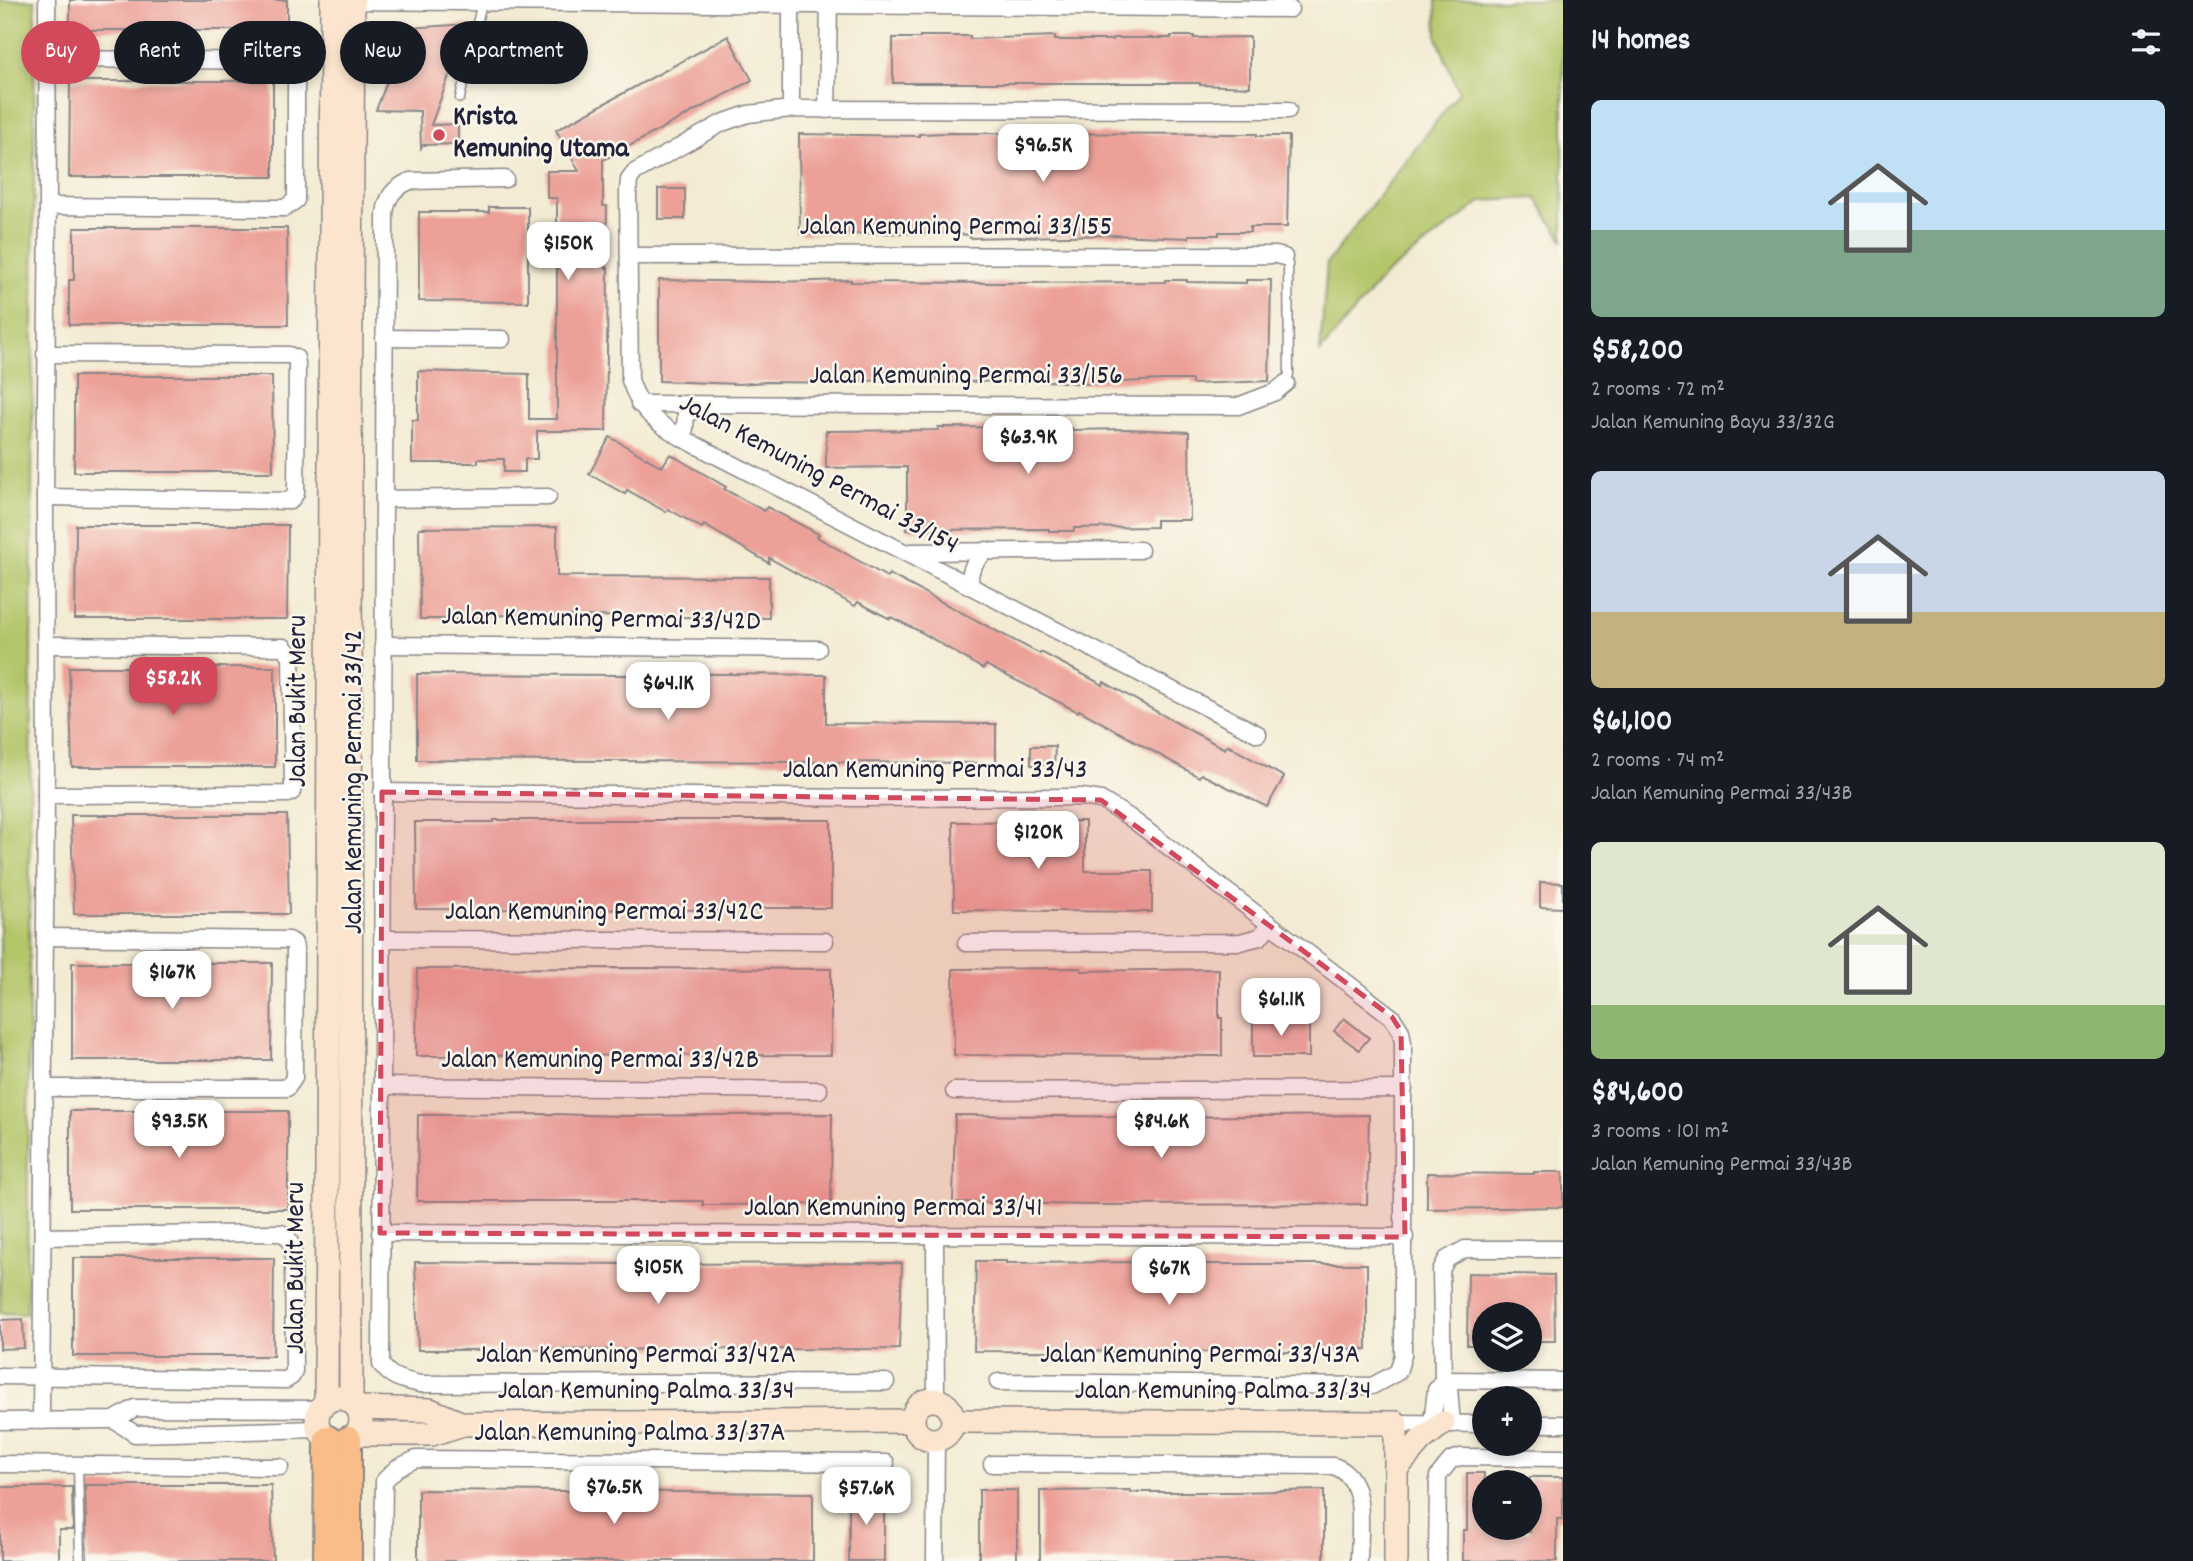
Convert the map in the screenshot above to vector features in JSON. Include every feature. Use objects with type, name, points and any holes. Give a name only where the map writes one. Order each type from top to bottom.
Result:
[{"type":"main road","name":"Jalan Bukit Meru","points":[[332,0],[333,1426],[361,1424],[355,1405],[350,445],[353,0]]},
{"type":"main road","name":"Jalan Kemuning Palma 33/34","points":[[463,1424],[430,1410],[355,1405],[336,1398],[333,1426],[432,1434],[463,1424],[912,1421]]},
{"type":"main road","points":[[930,1399],[947,1405],[954,1421],[948,1433],[936,1440],[923,1438],[912,1421],[919,1405],[930,1399]]},
{"type":"main road","name":"Jalan Kemuning Palma 33/34","points":[[954,1421],[1396,1423],[1396,1561]]},
{"type":"main road","points":[[1396,1469],[1421,1440],[1443,1423]]},
{"type":"main road","points":[[327,1561],[333,1426]]},
{"type":"main road","points":[[333,1426],[348,1561]]},
{"type":"street","points":[[47,0],[47,21]]},
{"type":"street","points":[[332,0],[1290,9]]},
{"type":"street","points":[[791,3],[791,109]]},
{"type":"street","points":[[827,110],[829,4]]},
{"type":"street","points":[[48,206],[285,208],[296,200],[296,72],[293,64],[286,61],[100,59]]},
{"type":"street","points":[[41,1421],[47,795],[45,354],[47,84]]},
{"type":"street","name":"Jalan Kemuning Permai 33/154","points":[[1258,734],[684,439],[653,419],[639,404],[630,380],[628,192],[629,180],[635,172],[722,124],[748,114],[791,109],[1289,110]]},
{"type":"street","name":"Jalan Kemuning Permai 33/42","points":[[387,1373],[381,1364],[380,1351],[386,203],[397,186],[410,181],[505,179]]},
{"type":"street","name":"Jalan Kemuning Permai 33/155","points":[[629,256],[1284,257]]},
{"type":"street","points":[[384,338],[502,339]]},
{"type":"street","points":[[45,354],[289,355],[296,358],[297,363],[296,493],[290,500],[45,497]]},
{"type":"street","name":"Jalan Kemuning Permai 33/156","points":[[639,404],[1238,406],[1275,392],[1286,383]]},
{"type":"street","points":[[684,439],[686,414],[714,403]]},
{"type":"street","points":[[384,499],[548,498]]},
{"type":"street","points":[[971,586],[969,579],[974,564],[987,550]]},
{"type":"street","points":[[907,552],[1140,550]]},
{"type":"street","points":[[46,645],[284,647],[291,656],[293,787],[292,792],[284,794],[47,795]]},
{"type":"street","name":"Jalan Kemuning Permai 33/42D","points":[[383,645],[818,649]]},
{"type":"street","name":"Jalan Kemuning Permai 33/43","points":[[382,792],[844,798],[1082,797],[1101,800],[1122,812],[1392,1017],[1401,1031],[1405,1237],[1403,1355],[1398,1372]]},
{"type":"street","points":[[966,943],[1240,942],[1260,937],[1270,924]]},
{"type":"street","points":[[44,1088],[281,1089],[291,1084],[293,1078],[293,943],[282,939],[45,937]]},
{"type":"street","name":"Jalan Kemuning Permai 33/42C","points":[[382,939],[825,941]]},
{"type":"street","name":"Jalan Kemuning Permai 33/42B","points":[[381,1086],[819,1090]]},
{"type":"street","points":[[954,1091],[1404,1089]]},
{"type":"street","points":[[0,1376],[286,1380],[292,1376],[293,1249],[287,1236],[268,1233],[43,1237]]},
{"type":"street","name":"Jalan Kemuning Permai 33/41","points":[[380,1233],[1405,1237]]},
{"type":"street","points":[[935,1237],[936,1399]]},
{"type":"street","points":[[1443,1423],[1436,1390],[1443,1380],[1441,1270],[1447,1259],[1465,1250],[1563,1250]]},
{"type":"street","name":"Jalan Kemuning Permai 33/43A","points":[[998,1382],[1372,1385],[1398,1372]]},
{"type":"street","name":"Jalan Kemuning Permai 33/42A","points":[[387,1373],[404,1380],[433,1384],[886,1382]]},
{"type":"street","points":[[1443,1380],[1563,1381]]},
{"type":"street","points":[[0,1421],[114,1420],[135,1408],[333,1426]]},
{"type":"street","points":[[114,1420],[135,1434],[333,1426]]},
{"type":"street","points":[[1396,1423],[1472,1424]]},
{"type":"street","points":[[1542,1424],[1563,1424]]},
{"type":"street","points":[[934,1561],[936,1440]]},
{"type":"street","points":[[1437,1561],[1438,1476],[1451,1460],[1460,1457],[1563,1458]]},
{"type":"street","name":"Jalan Kemuning Palma 33/37A","points":[[383,1561],[384,1481],[397,1468],[416,1459],[886,1463]]},
{"type":"street","points":[[0,1464],[280,1466]]},
{"type":"street","points":[[992,1464],[1319,1465],[1343,1469],[1354,1480],[1358,1494],[1359,1561]]},
{"type":"lane","points":[[460,98],[482,2]]},
{"type":"lane","points":[[1284,257],[1288,264],[1289,374],[1286,383]]},
{"type":"lane","points":[[78,1464],[80,1561]]},
{"type":"highlighted area","points":[[382,792],[1101,800],[1392,1017],[1401,1031],[1405,1237],[380,1233]]},
{"type":"green space","points":[[0,0],[35,0],[35,21],[21,21],[21,84],[34,84],[27,1314],[0,1313]]},
{"type":"green space","points":[[1436,0],[1563,0],[1563,240],[1536,198],[1482,201],[1385,275],[1320,352],[1327,263],[1459,92],[1437,38]]},
{"type":"building","points":[[70,0],[287,0],[287,21],[219,21],[219,30],[205,30],[205,21],[114,21],[114,30],[100,30],[100,21],[70,21]]},
{"type":"building","points":[[440,26],[440,84],[446,84],[431,125],[458,124],[458,144],[423,145],[421,148],[420,111],[376,110],[386,84],[426,84],[426,27]]},
{"type":"building","points":[[728,36],[752,80],[603,160],[603,206],[607,206],[608,268],[606,431],[537,431],[537,459],[525,459],[525,472],[504,472],[504,459],[478,459],[478,463],[412,463],[412,420],[418,420],[418,371],[529,374],[529,419],[557,419],[557,198],[547,198],[547,171],[579,171],[556,130]]},
{"type":"building","points":[[970,36],[970,39],[1055,36],[1055,40],[1171,36],[1250,37],[1250,87],[1200,83],[893,83],[893,38]]},
{"type":"building","points":[[114,81],[114,84],[205,84],[205,81],[219,81],[219,84],[273,84],[273,177],[69,177],[70,84]]},
{"type":"building","points":[[946,133],[1289,136],[1287,227],[1250,227],[1250,232],[1219,232],[1219,235],[1189,235],[1189,238],[1112,235],[970,238],[970,235],[944,233],[800,234],[799,134],[919,136]]},
{"type":"building","points":[[658,189],[685,189],[685,219],[658,219]]},
{"type":"building","points":[[489,207],[528,207],[528,302],[419,301],[419,212],[489,212]]},
{"type":"building","points":[[74,228],[287,228],[288,325],[69,325],[69,280],[74,280]]},
{"type":"building","points":[[659,280],[997,283],[1187,280],[1246,283],[1246,280],[1271,280],[1269,381],[1192,384],[1192,380],[1161,380],[1082,384],[1053,381],[908,380],[739,384],[659,381]]},
{"type":"building","points":[[74,376],[272,376],[273,472],[74,472]]},
{"type":"building","points":[[938,427],[1189,432],[1190,520],[1156,520],[1156,527],[1074,528],[1074,531],[907,530],[907,467],[826,468],[826,431],[938,430]]},
{"type":"building","points":[[610,437],[662,467],[670,454],[764,511],[767,507],[819,534],[817,537],[887,577],[889,574],[1040,654],[1041,652],[1103,685],[1104,682],[1225,749],[1227,745],[1284,777],[1267,807],[1201,774],[1199,777],[1079,710],[1078,712],[986,665],[983,669],[891,617],[890,619],[858,602],[855,606],[769,558],[769,563],[704,525],[702,528],[668,509],[666,512],[627,490],[625,494],[589,474]]},
{"type":"building","points":[[76,525],[288,525],[287,619],[75,619]]},
{"type":"building","points":[[557,527],[557,576],[769,577],[769,618],[484,615],[484,619],[420,619],[419,528]]},
{"type":"building","points":[[69,667],[275,667],[275,767],[72,767]]},
{"type":"building","points":[[417,674],[826,675],[826,723],[996,724],[996,763],[417,760]]},
{"type":"building","points":[[1031,746],[1055,746],[1054,765],[1031,765]]},
{"type":"building","points":[[71,815],[287,815],[289,914],[74,914]]},
{"type":"building","points":[[831,820],[831,908],[416,909],[415,822]]},
{"type":"building","points":[[1085,821],[1085,871],[1152,871],[1152,912],[954,910],[953,822]]},
{"type":"building","points":[[1540,882],[1563,883],[1563,908],[1540,907]]},
{"type":"building","points":[[72,963],[272,963],[271,1060],[72,1060]]},
{"type":"building","points":[[1081,968],[1081,971],[1219,969],[1222,1056],[954,1055],[953,969]]},
{"type":"building","points":[[417,969],[831,969],[831,1055],[416,1056]]},
{"type":"building","points":[[1344,1018],[1369,1038],[1359,1050],[1334,1031]]},
{"type":"building","points":[[1253,1019],[1309,1019],[1309,1057],[1253,1057]]},
{"type":"building","points":[[70,1111],[288,1111],[288,1209],[70,1209]]},
{"type":"building","points":[[832,1114],[831,1204],[417,1201],[418,1115]]},
{"type":"building","points":[[955,1115],[1369,1115],[1367,1204],[1094,1205],[953,1202]]},
{"type":"building","points":[[1563,1172],[1563,1207],[1427,1209],[1427,1173]]},
{"type":"building","points":[[73,1258],[274,1258],[273,1356],[73,1356]]},
{"type":"building","points":[[976,1261],[1367,1264],[1367,1349],[1294,1349],[1294,1352],[974,1351]]},
{"type":"building","points":[[415,1262],[902,1263],[899,1349],[418,1350]]},
{"type":"building","points":[[1468,1273],[1554,1275],[1555,1341],[1542,1341],[1542,1302],[1472,1302],[1472,1345],[1467,1345]]},
{"type":"building","points":[[23,1319],[24,1348],[0,1349],[0,1320]]},
{"type":"building","points":[[1467,1473],[1472,1473],[1472,1540],[1542,1540],[1542,1477],[1563,1477],[1563,1519],[1557,1519],[1557,1561],[1463,1561],[1463,1530],[1467,1530]]},
{"type":"building","points":[[85,1485],[271,1485],[273,1561],[87,1561]]},
{"type":"building","points":[[0,1487],[72,1487],[73,1530],[59,1530],[59,1561],[0,1561]]},
{"type":"building","points":[[418,1490],[813,1493],[813,1561],[418,1561]]},
{"type":"building","points":[[979,1490],[1017,1490],[1017,1561],[979,1561]]},
{"type":"building","points":[[1324,1490],[1324,1561],[1040,1561],[1040,1491]]},
{"type":"building","points":[[849,1493],[884,1493],[884,1561],[849,1561]]},
{"type":"place","name":"Krista Kemuning Utama","points":[[439,135]]}]
